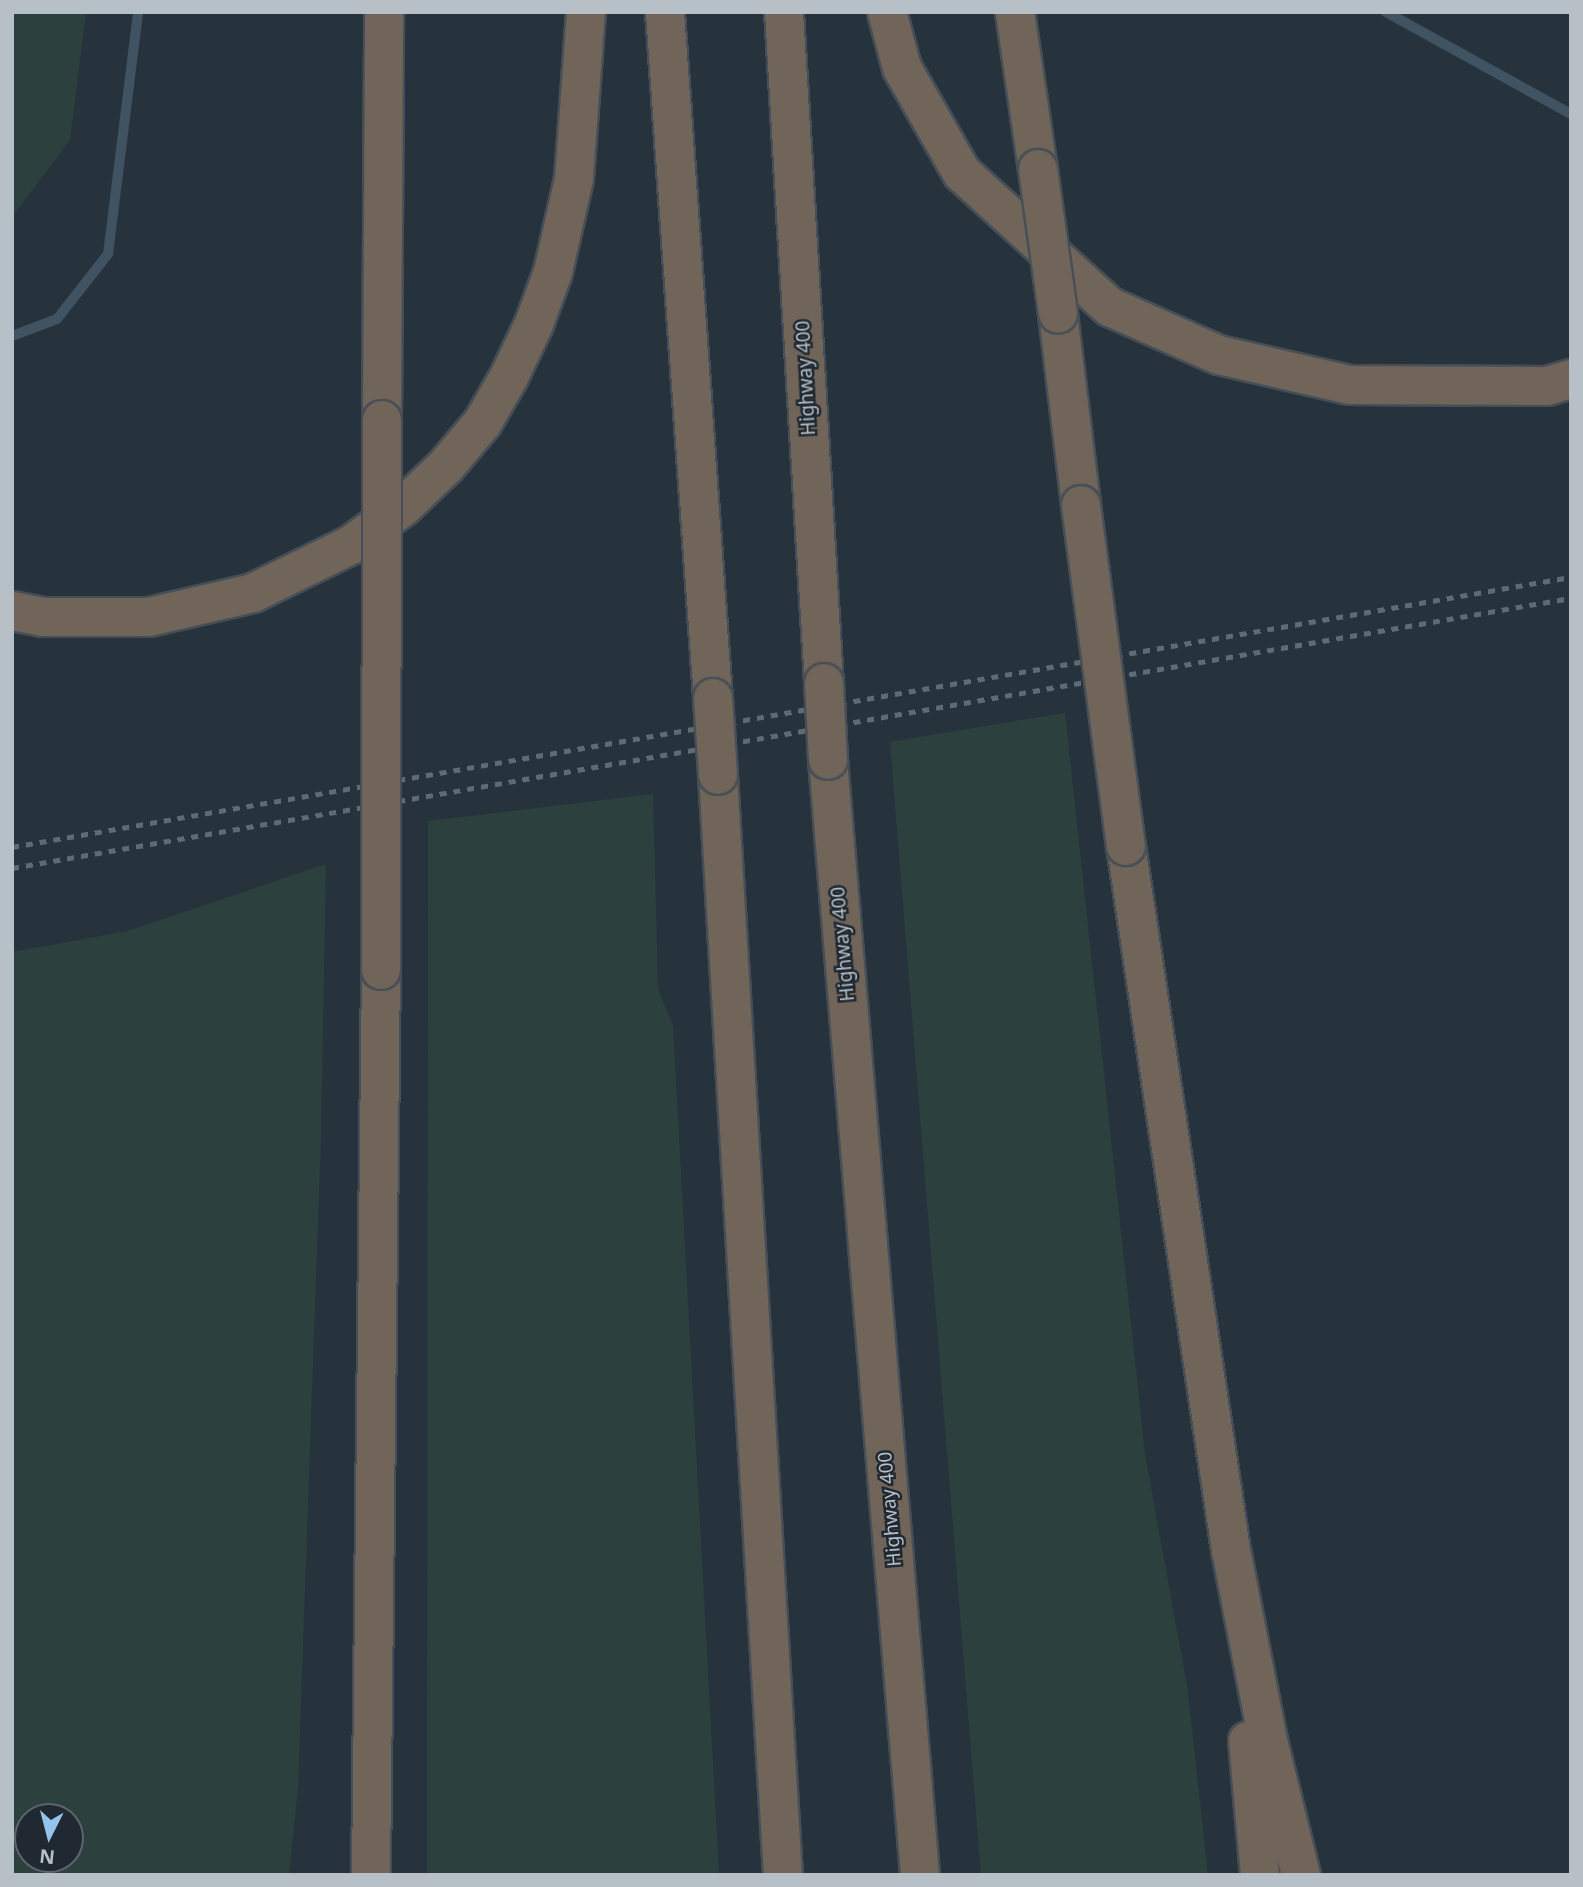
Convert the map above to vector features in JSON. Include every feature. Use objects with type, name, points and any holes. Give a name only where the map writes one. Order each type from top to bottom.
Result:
[{"type":"highway","points":[[371,1875],[369,1812],[380,1263],[384,12]]},
{"type":"highway","points":[[12,611],[42,617],[149,617],[253,593],[351,545],[404,506],[446,466],[483,422],[509,377],[534,324],[553,272],[574,179],[586,12]]},
{"type":"highway","points":[[665,12],[718,775],[783,1875]]},
{"type":"highway","name":"Highway 400","points":[[784,12],[828,760],[920,1875]]},
{"type":"highway","points":[[887,12],[902,68],[962,173],[1110,307],[1219,355],[1350,385],[1547,386],[1571,379]]},
{"type":"highway","points":[[1015,12],[1058,314],[1126,846],[1231,1550],[1269,1745],[1301,1875]]},
{"type":"highway","points":[[1231,1550],[1260,1875]]},
{"type":"highway","points":[[361,1875],[369,1812]]},
{"type":"green space","points":[[12,12],[86,12],[70,140],[12,217]]},
{"type":"green space","points":[[1065,713],[1145,1454],[1187,1685],[1208,1875],[981,1875],[890,742]]},
{"type":"green space","points":[[653,794],[658,988],[673,1026],[719,1875],[427,1875],[428,821]]},
{"type":"green space","points":[[326,864],[321,1135],[298,1787],[289,1875],[12,1875],[12,952],[128,931]]},
{"type":"waterway","points":[[12,336],[57,319],[108,254],[138,12]]},
{"type":"waterway","points":[[1386,12],[1571,114]]},
{"type":"railway","points":[[12,847],[1571,577]]},
{"type":"railway","points":[[12,868],[1571,598]]}]
